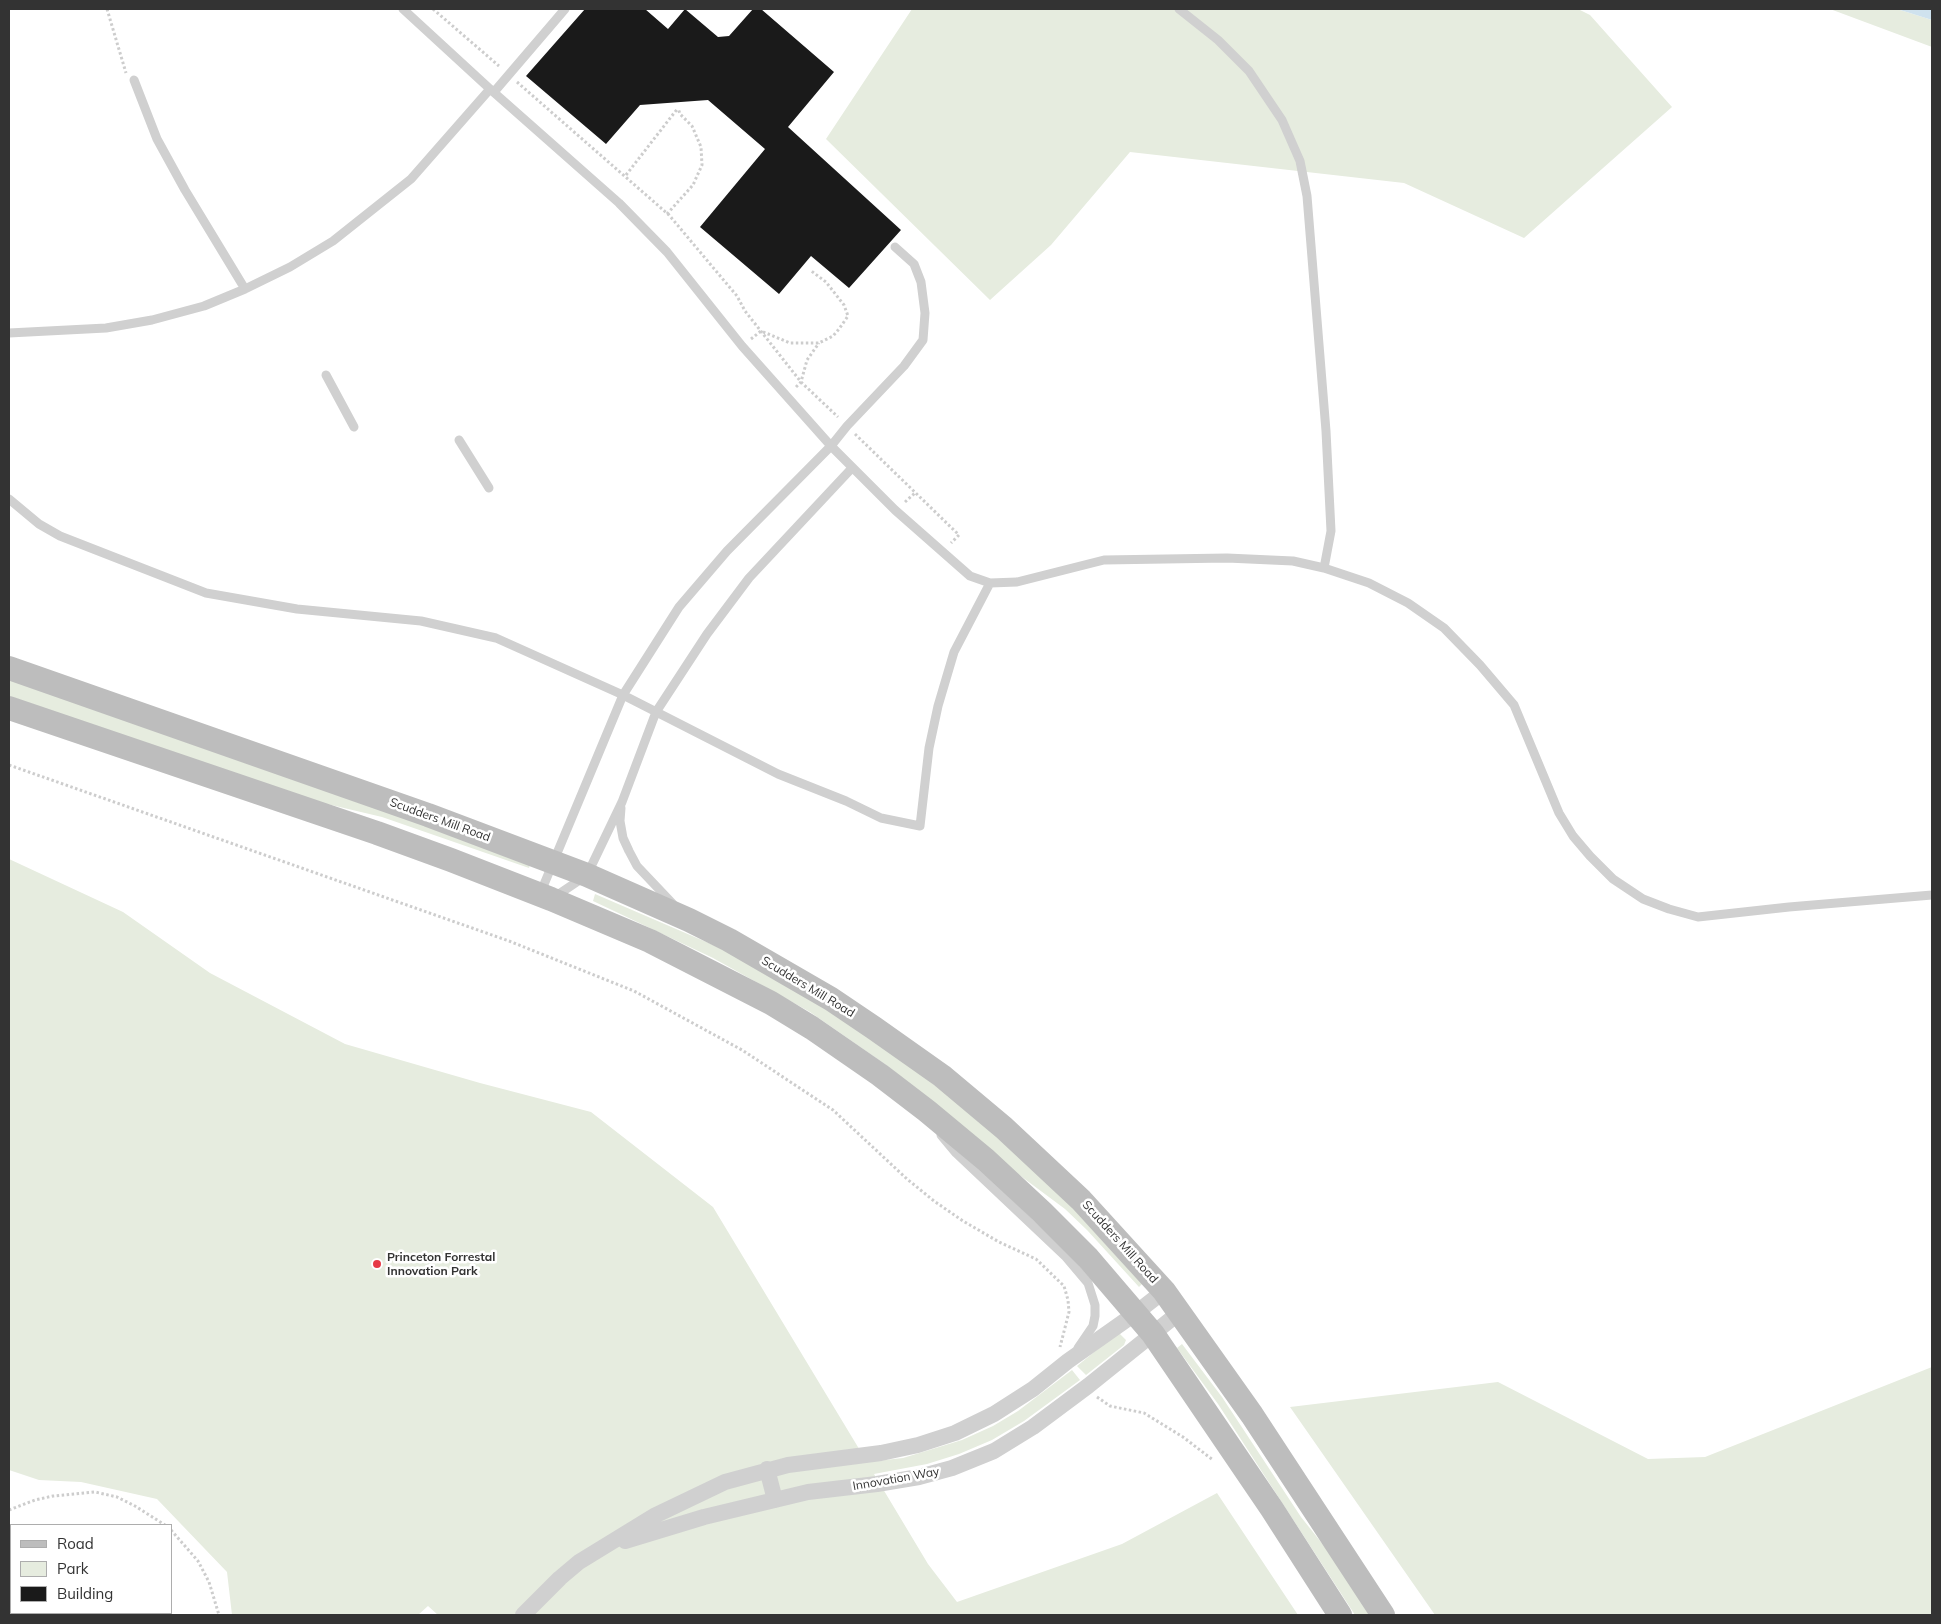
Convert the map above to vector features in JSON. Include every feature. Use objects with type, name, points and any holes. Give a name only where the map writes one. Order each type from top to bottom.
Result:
[{"type":"main road","name":"Scudders Mill Road","points":[[9,668],[428,815],[587,875],[689,920],[729,940],[831,999],[942,1076],[1004,1128],[1082,1200],[1180,1312],[1252,1415],[1383,1615]]},
{"type":"main road","points":[[9,708],[377,833],[545,897],[650,941],[772,1002],[812,1028],[927,1111],[986,1160],[1088,1258],[1153,1334],[1272,1509],[1340,1615]]},
{"type":"street","name":"Innovation Way","points":[[523,1615],[579,1562],[654,1516],[725,1482],[767,1469],[809,1461],[882,1453],[918,1445],[955,1433],[994,1414],[1033,1389],[1068,1360],[1164,1292]]},
{"type":"street","name":"Innovation Way","points":[[604,1547],[704,1517],[808,1492],[919,1477],[952,1468],[994,1451],[1033,1427],[1088,1386],[1180,1312]]},
{"type":"street","points":[[767,1469],[775,1500]]},
{"type":"lane","points":[[403,9],[492,91],[619,203],[667,252],[742,346],[830,446],[933,545],[970,576],[990,583],[1017,582],[1104,560],[1226,558],[1293,561],[1324,568],[1369,583],[1408,602],[1444,628],[1480,665],[1514,705],[1559,813],[1573,836],[1613,880],[1643,899],[1698,917],[1932,895]]},
{"type":"lane","points":[[9,332],[106,328],[152,320],[204,306],[290,267],[326,245],[374,210],[411,179],[565,9]]},
{"type":"lane","points":[[1179,9],[1218,40],[1248,71],[1282,120],[1300,161],[1307,196],[1326,441],[1331,531],[1324,568]]},
{"type":"lane","points":[[131,80],[185,190],[217,246],[245,289]]},
{"type":"lane","points":[[545,897],[554,862],[623,695],[679,607],[727,551],[830,446],[904,366],[923,340],[925,313],[922,282],[914,264],[895,247]]},
{"type":"lane","points":[[326,375],[354,427]]},
{"type":"lane","points":[[459,440],[489,488]]},
{"type":"lane","points":[[545,897],[587,875],[622,802],[656,712],[707,634],[749,578],[852,468]]},
{"type":"lane","points":[[9,499],[33,519],[60,536],[206,593],[297,609],[421,622],[458,628],[496,638],[623,695],[778,774],[846,801],[882,818],[920,826],[929,748],[938,706],[954,652],[990,583]]},
{"type":"lane","points":[[622,802],[620,821],[623,838],[636,866],[689,920]]},
{"type":"lane","points":[[927,1111],[944,1140],[956,1153],[1054,1245],[1088,1283],[1095,1306],[1093,1326],[1068,1360]]},
{"type":"path","points":[[107,9],[131,80]]},
{"type":"path","points":[[433,9],[626,175],[667,214],[737,296],[745,311],[801,382],[959,535]]},
{"type":"path","points":[[626,175],[678,108],[680,114],[692,126],[701,147],[702,165],[693,185],[667,214]]},
{"type":"path","points":[[761,332],[790,343],[819,343],[833,336],[848,316],[844,305],[836,293],[826,282],[810,270]]},
{"type":"path","points":[[801,382],[807,360],[819,343]]},
{"type":"path","points":[[9,765],[509,941],[634,991],[742,1050],[833,1110],[934,1201],[977,1229],[1036,1259],[1064,1286],[1069,1312],[1060,1351],[1068,1360]]},
{"type":"path","points":[[1088,1386],[1097,1397],[1110,1406],[1144,1414],[1183,1437],[1213,1461]]},
{"type":"path","points":[[9,1510],[16,1506],[44,1498],[95,1492],[116,1497],[129,1503],[163,1524]]},
{"type":"path","points":[[172,1531],[198,1561],[209,1582],[219,1615]]},
{"type":"green space","points":[[912,9],[1578,9],[1590,15],[1672,107],[1524,238],[1404,183],[1130,152],[1051,245],[990,300],[826,139]]},
{"type":"green space","points":[[1830,9],[1897,9],[1932,20],[1932,47]]},
{"type":"green space","points":[[9,679],[531,862],[529,868],[382,817],[306,799],[9,697]]},
{"type":"green space","name":"Princeton Forrestal Innovation Park","points":[[9,859],[123,912],[210,973],[345,1044],[480,1083],[591,1112],[713,1207],[867,1462],[903,1458],[962,1440],[993,1426],[1018,1411],[1072,1370],[1080,1380],[1024,1421],[992,1440],[959,1454],[927,1464],[874,1474],[928,1564],[957,1602],[1122,1544],[1217,1493],[1298,1615],[438,1615],[428,1606],[418,1615],[232,1615],[227,1572],[157,1499],[81,1482],[39,1480],[9,1470]]},
{"type":"green space","points":[[595,894],[755,963],[850,1020],[980,1120],[1090,1223],[1143,1283],[1139,1287],[1087,1230],[1065,1209],[1018,1174],[889,1067],[810,1012],[713,958],[593,901]]},
{"type":"green space","points":[[1120,1334],[1126,1340],[1124,1345],[1086,1375],[1077,1366],[1115,1335]]},
{"type":"green space","points":[[1182,1344],[1222,1397],[1301,1517],[1348,1576],[1374,1615],[1355,1615],[1218,1404],[1177,1348]]},
{"type":"green space","points":[[1932,1367],[1932,1615],[1435,1615],[1290,1407],[1498,1382],[1648,1459],[1705,1457]]},
{"type":"water","points":[[1897,9],[1932,9],[1932,20]]},
{"type":"building","points":[[585,9],[645,9],[668,29],[685,9],[718,37],[729,36],[753,9],[761,9],[834,72],[788,127],[901,230],[849,288],[811,256],[779,294],[700,227],[765,149],[708,100],[640,105],[606,144],[526,76]]},
{"type":"place","name":"Princeton Forrestal Innovation Park","points":[[377,1264]]}]
